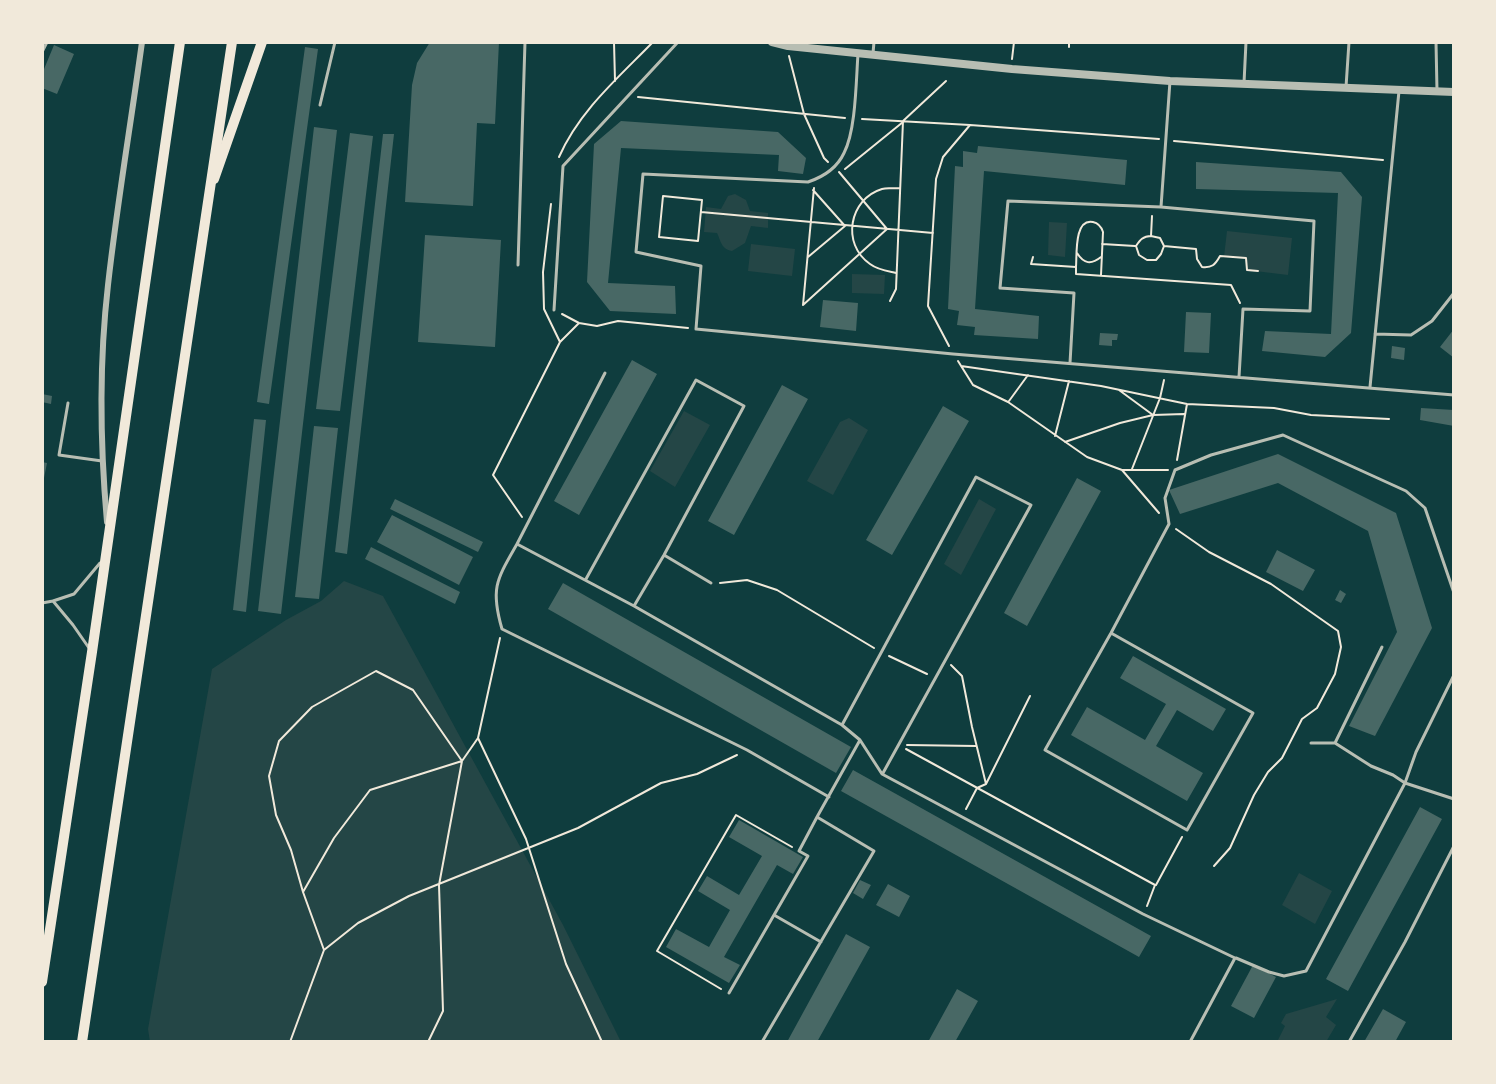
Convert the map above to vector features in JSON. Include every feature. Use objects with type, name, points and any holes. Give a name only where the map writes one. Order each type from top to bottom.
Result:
[{"type":"main road","points":[[42,982],[180,42]]},
{"type":"main road","points":[[82,1042],[232,42]]},
{"type":"main road","points":[[208,196],[262,42]]},
{"type":"street","points":[[108,537],[102,461],[104,337],[108,286],[142,42]]},
{"type":"street","points":[[772,42],[788,46],[1023,70],[1170,81],[1454,92]]},
{"type":"lane","points":[[42,52],[47,42]]},
{"type":"lane","points":[[320,105],[334,42]]},
{"type":"lane","points":[[518,265],[525,42]]},
{"type":"lane","points":[[554,310],[562,166],[678,42]]},
{"type":"lane","points":[[873,55],[874,42]]},
{"type":"lane","points":[[1244,84],[1246,42]]},
{"type":"lane","points":[[1346,88],[1349,42]]},
{"type":"lane","points":[[1436,42],[1437,91]]},
{"type":"lane","points":[[858,53],[853,119],[846,151],[825,176],[808,182],[644,174],[636,252],[701,266],[696,329],[953,354],[1454,395]]},
{"type":"lane","points":[[1161,207],[1170,81]]},
{"type":"lane","points":[[1370,387],[1399,90]]},
{"type":"lane","points":[[1070,364],[1074,293],[1000,288],[1008,201],[1161,207],[1314,221],[1310,311],[1244,309],[1239,377]]},
{"type":"lane","points":[[1375,334],[1411,335],[1432,321],[1454,293]]},
{"type":"lane","points":[[606,373],[497,579],[496,607],[502,629],[747,750],[829,797]]},
{"type":"lane","points":[[586,579],[696,380],[744,406],[634,606]]},
{"type":"lane","points":[[68,403],[59,455],[102,461]]},
{"type":"lane","points":[[1111,633],[1253,713],[1187,830],[1045,750],[1169,524],[1165,498],[1175,470],[1211,455],[1283,435],[1406,491],[1425,508],[1454,593]]},
{"type":"lane","points":[[842,725],[976,477],[1031,505],[882,774]]},
{"type":"lane","points":[[517,544],[586,579],[842,725],[860,740],[882,774],[1143,914],[1236,958],[1284,976],[1306,971],[1405,783],[1416,752],[1454,675]]},
{"type":"lane","points":[[664,555],[711,584]]},
{"type":"lane","points":[[42,603],[74,594],[105,557]]},
{"type":"lane","points":[[52,601],[92,652]]},
{"type":"lane","points":[[1335,743],[1382,647]]},
{"type":"lane","points":[[729,993],[808,856],[799,851],[860,740]]},
{"type":"lane","points":[[1311,743],[1335,743],[1371,766],[1405,783],[1454,799]]},
{"type":"lane","points":[[762,1042],[874,851],[817,818]]},
{"type":"lane","points":[[1349,1042],[1405,942],[1454,846]]},
{"type":"lane","points":[[774,915],[820,942]]},
{"type":"lane","points":[[1190,1042],[1236,958]]},
{"type":"path","points":[[614,42],[615,81]]},
{"type":"path","points":[[556,164],[569,135],[593,103],[653,42]]},
{"type":"path","points":[[1069,42],[1069,47]]},
{"type":"path","points":[[788,46],[790,63],[804,114],[824,158],[840,173],[887,229]]},
{"type":"path","points":[[840,173],[903,122],[946,81]]},
{"type":"path","points":[[628,95],[853,119],[970,125],[1165,140],[1392,161]]},
{"type":"path","points":[[890,301],[896,289],[903,122]]},
{"type":"path","points":[[970,125],[939,165],[936,179],[928,306],[953,354],[974,385],[1008,402],[1087,457],[1122,470],[1175,470],[1187,404]]},
{"type":"path","points":[[815,180],[803,305],[887,229]]},
{"type":"path","points":[[897,273],[881,270],[869,264],[853,242],[852,226],[854,215],[863,201],[871,194],[883,189],[900,188]]},
{"type":"path","points":[[813,190],[844,226]]},
{"type":"path","points":[[552,196],[543,272],[544,309],[560,342]]},
{"type":"path","points":[[663,196],[702,200],[701,212],[698,241],[659,237],[663,196]]},
{"type":"path","points":[[1151,236],[1153,207]]},
{"type":"path","points":[[701,212],[933,233]]},
{"type":"path","points":[[1101,276],[1101,226],[1089,222],[1083,224],[1079,229],[1076,274],[1101,276],[1231,285],[1244,309]]},
{"type":"path","points":[[806,259],[844,226]]},
{"type":"path","points":[[1151,236],[1160,238],[1164,246],[1156,260],[1147,260],[1138,255],[1137,246],[1141,239],[1151,236]]},
{"type":"path","points":[[1102,244],[1137,246]]},
{"type":"path","points":[[1164,246],[1196,249],[1197,259],[1202,267],[1210,268],[1216,264],[1220,256],[1246,258],[1248,270],[1258,271]]},
{"type":"path","points":[[1077,253],[1082,260],[1088,263],[1102,256]]},
{"type":"path","points":[[1033,257],[1031,264],[1076,267]]},
{"type":"path","points":[[554,310],[579,323],[597,326],[618,321],[696,329]]},
{"type":"path","points":[[527,524],[493,475],[560,342],[579,323]]},
{"type":"path","points":[[961,366],[1069,381],[1187,404],[1274,408],[1311,415],[1389,419]]},
{"type":"path","points":[[1132,469],[1160,398],[1166,372]]},
{"type":"path","points":[[1008,402],[1028,375]]},
{"type":"path","points":[[1055,436],[1069,381]]},
{"type":"path","points":[[1116,389],[1153,415]]},
{"type":"path","points":[[1064,443],[1120,423],[1153,415],[1184,414]]},
{"type":"path","points":[[1122,470],[1169,524],[1209,552],[1271,584],[1338,631],[1341,647],[1335,674],[1317,708],[1302,719],[1282,758],[1268,772],[1254,795],[1230,848],[1214,866]]},
{"type":"path","points":[[711,584],[747,580],[777,590],[882,652],[935,678]]},
{"type":"path","points":[[428,1042],[443,1011],[439,885],[462,761],[478,738],[502,629]]},
{"type":"path","points":[[946,659],[962,676],[986,784]]},
{"type":"path","points":[[324,950],[291,850],[276,815],[269,776],[279,741],[312,706],[376,671],[413,690],[462,761]]},
{"type":"path","points":[[962,816],[977,788],[986,784],[1030,696]]},
{"type":"path","points":[[478,738],[529,848],[566,964],[602,1042]]},
{"type":"path","points":[[898,745],[1155,885]]},
{"type":"path","points":[[898,745],[976,746]]},
{"type":"path","points":[[290,1042],[324,950],[358,924],[409,896],[578,828],[661,783],[697,774],[747,750]]},
{"type":"path","points":[[303,892],[334,838],[370,790],[462,761]]},
{"type":"path","points":[[729,993],[657,951],[736,814],[799,851]]},
{"type":"path","points":[[1143,914],[1155,885],[1187,830]]},
{"type":"shaded area","points":[[735,194],[746,200],[750,211],[768,213],[768,228],[751,226],[745,243],[732,251],[723,247],[717,233],[704,232],[706,207],[721,209],[728,196]]},
{"type":"shaded area","points":[[1049,222],[1067,223],[1065,257],[1048,255]]},
{"type":"shaded area","points":[[1227,231],[1292,238],[1288,275],[1247,270],[1246,258],[1224,257]]},
{"type":"shaded area","points":[[751,244],[795,249],[792,276],[748,271]]},
{"type":"shaded area","points":[[852,274],[885,275],[884,294],[852,293]]},
{"type":"shaded area","points":[[684,411],[710,425],[675,487],[650,471]]},
{"type":"shaded area","points":[[849,418],[868,430],[833,495],[807,481],[840,422]]},
{"type":"shaded area","points":[[979,499],[996,509],[961,575],[944,564]]},
{"type":"shaded area","points":[[344,581],[383,596],[563,925],[621,1042],[150,1042],[148,1029],[212,669],[286,620],[321,601]]},
{"type":"shaded area","points":[[1299,873],[1332,891],[1315,924],[1282,905]]},
{"type":"shaded area","points":[[1337,999],[1326,1017],[1336,1025],[1326,1042],[1277,1042],[1285,1026],[1281,1023],[1286,1014]]},
{"type":"building","points":[[430,42],[499,42],[495,124],[477,123],[473,206],[405,202],[412,85],[417,63]]},
{"type":"building","points":[[54,45],[74,54],[57,94],[42,88],[42,74]]},
{"type":"building","points":[[305,47],[318,49],[269,404],[257,402]]},
{"type":"building","points":[[621,121],[778,132],[806,158],[803,174],[778,171],[779,155],[621,148],[608,283],[675,286],[676,314],[610,311],[587,282],[594,144]]},
{"type":"building","points":[[314,127],[337,130],[281,614],[258,611]]},
{"type":"building","points":[[350,133],[373,136],[340,411],[316,409]]},
{"type":"building","points":[[383,134],[394,134],[347,554],[335,552]]},
{"type":"building","points":[[978,146],[1127,160],[1125,185],[984,171],[975,309],[1039,316],[1038,339],[974,335],[975,327],[957,325],[959,311],[948,309],[955,166],[963,167],[963,151],[977,153]]},
{"type":"building","points":[[1196,162],[1341,172],[1362,197],[1351,333],[1325,357],[1262,351],[1265,331],[1331,334],[1338,193],[1196,189]]},
{"type":"building","points":[[425,235],[501,240],[495,347],[418,342]]},
{"type":"building","points":[[823,300],[858,303],[856,331],[820,327]]},
{"type":"building","points":[[1186,312],[1211,313],[1209,353],[1184,352]]},
{"type":"building","points":[[1454,329],[1454,358],[1440,347]]},
{"type":"building","points":[[1100,333],[1118,334],[1117,340],[1112,340],[1112,346],[1099,345]]},
{"type":"building","points":[[1392,346],[1405,348],[1404,360],[1391,358]]},
{"type":"building","points":[[632,360],[657,374],[579,515],[554,501]]},
{"type":"building","points":[[782,385],[808,399],[734,535],[708,521]]},
{"type":"building","points":[[42,394],[52,396],[51,404],[42,402]]},
{"type":"building","points":[[943,406],[969,421],[892,555],[866,540]]},
{"type":"building","points":[[1421,408],[1454,410],[1454,426],[1420,420]]},
{"type":"building","points":[[254,419],[266,420],[246,612],[233,610]]},
{"type":"building","points":[[314,426],[338,428],[319,599],[295,597]]},
{"type":"building","points":[[1278,454],[1396,513],[1432,628],[1375,736],[1349,726],[1397,632],[1368,531],[1278,483],[1180,514],[1169,490]]},
{"type":"building","points":[[42,462],[47,463],[43,483],[42,483]]},
{"type":"building","points":[[1077,478],[1101,491],[1027,626],[1004,613]]},
{"type":"building","points":[[395,499],[483,542],[478,552],[390,509]]},
{"type":"building","points":[[392,515],[473,557],[459,585],[377,542]]},
{"type":"building","points":[[371,547],[460,592],[455,604],[365,559]]},
{"type":"building","points":[[1277,550],[1315,570],[1303,591],[1266,572]]},
{"type":"building","points":[[563,583],[851,747],[836,773],[548,609]]},
{"type":"building","points":[[1340,590],[1346,594],[1341,603],[1335,600]]},
{"type":"building","points":[[1133,656],[1226,709],[1213,731],[1177,710],[1156,746],[1203,773],[1187,801],[1071,735],[1087,707],[1145,740],[1166,704],[1120,678]]},
{"type":"building","points":[[853,770],[1151,936],[1139,957],[841,791]]},
{"type":"building","points":[[1420,807],[1442,819],[1348,991],[1326,979]]},
{"type":"building","points":[[739,820],[803,857],[793,874],[777,865],[724,957],[740,965],[729,983],[666,947],[676,929],[709,947],[730,910],[698,891],[707,876],[739,895],[762,856],[729,837]]},
{"type":"building","points":[[860,880],[871,885],[863,899],[853,893]]},
{"type":"building","points":[[888,884],[910,896],[899,917],[876,905]]},
{"type":"building","points":[[846,934],[870,947],[817,1042],[787,1042]]},
{"type":"building","points":[[1253,965],[1276,977],[1254,1018],[1231,1006]]},
{"type":"building","points":[[957,989],[978,1001],[955,1042],[928,1042]]},
{"type":"building","points":[[1383,1009],[1406,1022],[1395,1042],[1364,1042]]}]
